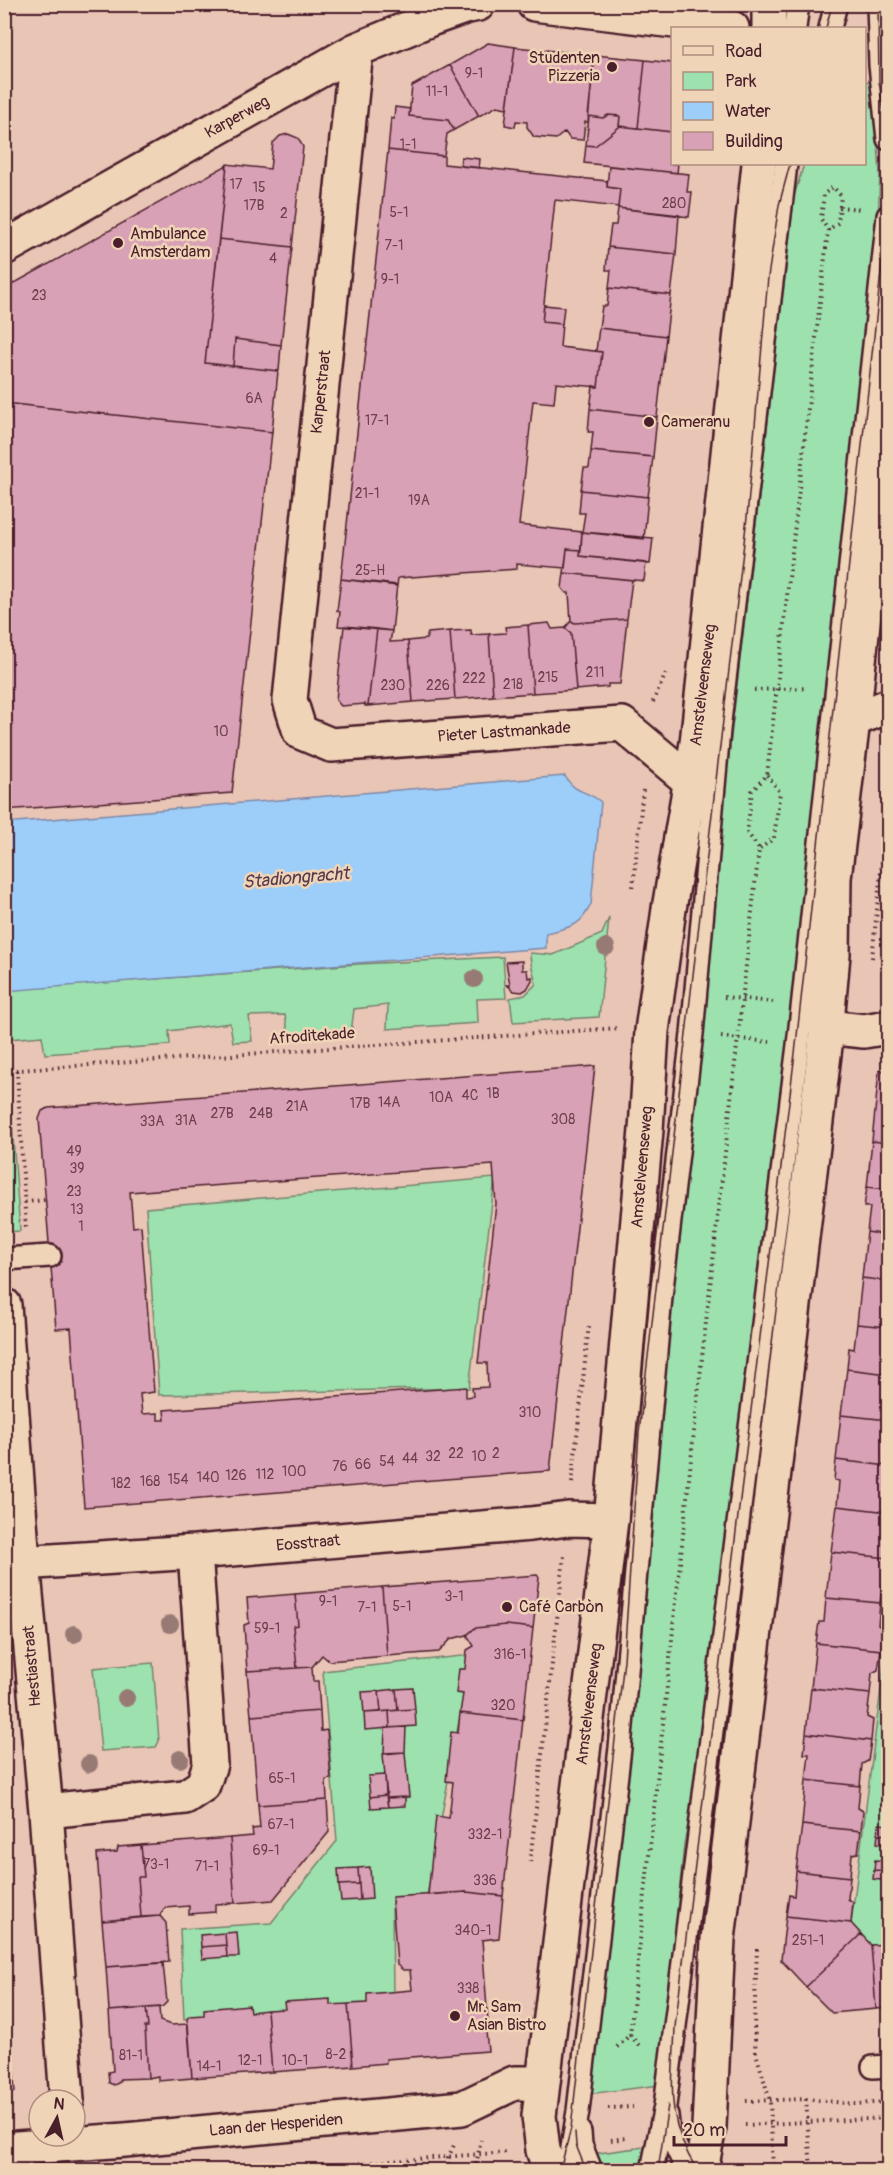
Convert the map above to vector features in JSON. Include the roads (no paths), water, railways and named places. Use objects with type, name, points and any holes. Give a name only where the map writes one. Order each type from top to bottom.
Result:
[{"type":"street","name":"Karperweg","points":[[4,248],[356,50],[433,18],[478,4]]},
{"type":"street","points":[[534,4],[724,27]]},
{"type":"street","points":[[769,4],[769,27]]},
{"type":"street","name":"Karperstraat","points":[[300,732],[290,700],[356,50]]},
{"type":"street","name":"Amstelveenseweg","points":[[550,2170],[543,2150],[538,2116],[611,1520],[646,1130],[637,1029],[697,743],[713,691],[759,165]]},
{"type":"street","points":[[701,2170],[709,2127],[718,1939],[826,1027],[833,954],[834,878],[853,720],[888,379]]},
{"type":"street","points":[[853,720],[888,706]]},
{"type":"street","name":"Pieter Lastmankade","points":[[300,732],[331,745],[622,724],[690,781]]},
{"type":"street","points":[[826,1027],[864,1031],[888,1027]]},
{"type":"street","name":"Hestiastraat","points":[[4,1305],[14,1563],[46,1811],[66,2088]]},
{"type":"street","name":"Eosstraat","points":[[14,1563],[195,1552],[568,1519],[611,1520]]},
{"type":"street","points":[[46,1811],[185,1797],[203,1785],[210,1764],[195,1552]]},
{"type":"street","name":"Laan der Hesperiden","points":[[87,2139],[462,2108],[514,2083],[542,2083]]},
{"type":"street","name":"Laan der Hesperiden","points":[[4,2149],[27,2146]]},
{"type":"lane","points":[[795,27],[798,4]]},
{"type":"lane","points":[[830,27],[836,4]]},
{"type":"lane","points":[[878,4],[880,65],[888,139]]},
{"type":"lane","name":"Amstelveenseweg","points":[[578,2110],[622,1725],[661,1297],[692,1034],[713,691],[786,165]]},
{"type":"lane","points":[[652,2170],[665,2106],[798,1045],[888,216]]},
{"type":"lane","points":[[4,1259],[50,1256]]},
{"type":"lane","points":[[665,2106],[669,2132],[687,2170]]},
{"type":"lane","points":[[566,2170],[570,2160],[578,2110]]},
{"type":"lane","points":[[578,2110],[580,2145],[591,2170]]},
{"type":"water","name":"Stadiongracht","points":[[565,776],[577,789],[601,802],[591,904],[578,922],[568,928],[546,933],[546,948],[5,991],[5,823]]},
{"type":"tram line","points":[[826,27],[832,4]]},
{"type":"tram line","points":[[697,2170],[686,2151],[675,2117],[672,2084],[675,2027],[796,1045],[886,227],[886,127],[879,81],[878,4]]},
{"type":"tram line","points":[[560,2170],[571,2128],[624,1660],[639,1433],[747,517],[768,277],[779,205],[790,165]]},
{"type":"tram line","points":[[658,2170],[668,2105]]},
{"type":"tram line","points":[[575,2132],[576,2145],[586,2170]]},
{"type":"place","name":"Studenten Pizzeria","points":[[612,67]]},
{"type":"place","name":"Ambulance Amsterdam","points":[[118,243]]},
{"type":"place","name":"Cameranu","points":[[649,422]]},
{"type":"place","name":"Café Carbòn","points":[[507,1607]]},
{"type":"place","name":"Mr. Sam Asian Bistro","points":[[455,2016]]}]
